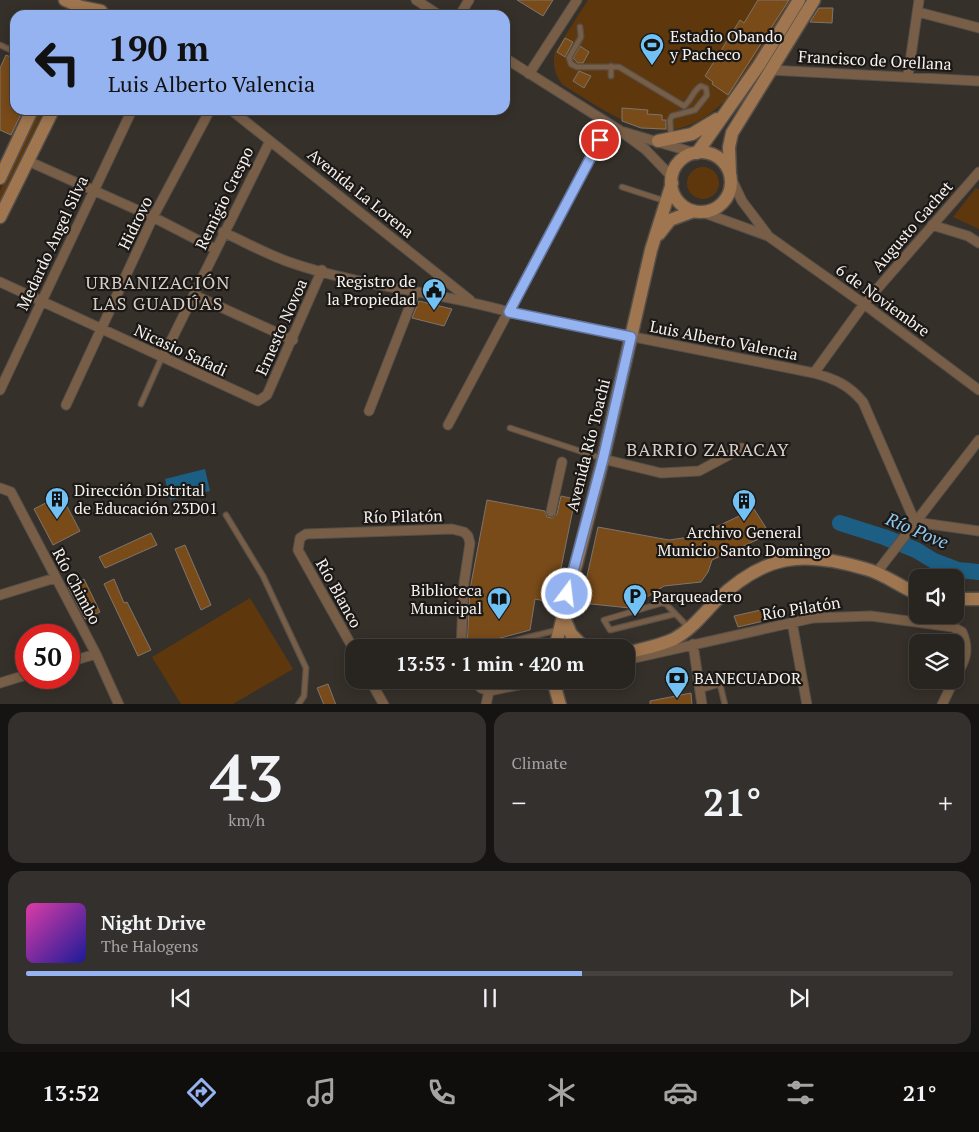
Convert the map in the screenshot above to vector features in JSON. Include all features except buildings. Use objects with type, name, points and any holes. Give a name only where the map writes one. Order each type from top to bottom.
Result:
[{"type":"main road","points":[[65,0],[104,10]]},
{"type":"main road","points":[[799,0],[727,111],[696,153],[680,162],[672,180],[676,198],[684,206],[696,211],[715,208],[723,202],[730,187],[729,147],[732,133],[814,0]]},
{"type":"main road","points":[[658,140],[704,128],[727,111]]},
{"type":"main road","points":[[0,178],[30,115]]},
{"type":"main road","points":[[0,217],[51,115]]},
{"type":"main road","points":[[696,153],[710,154],[718,158],[725,165],[730,175]]},
{"type":"main road","name":"Avenida Río Toachi","points":[[556,639],[603,459],[651,250],[672,180]]},
{"type":"main road","name":"Avenida Río Toachi","points":[[651,250],[664,225],[676,217],[696,211]]},
{"type":"main road","points":[[635,650],[665,642],[689,628],[735,583],[754,570],[771,563],[805,559],[852,565],[877,572],[909,589]]},
{"type":"main road","points":[[964,599],[979,599]]},
{"type":"main road","points":[[562,613],[570,634],[575,639]]},
{"type":"main road","points":[[556,689],[560,704]]},
{"type":"street","points":[[416,0],[431,10]]},
{"type":"street","points":[[529,74],[577,0]]},
{"type":"street","points":[[908,76],[919,0]]},
{"type":"street","points":[[918,12],[979,28]]},
{"type":"street","points":[[510,61],[619,130],[644,149],[672,180]]},
{"type":"street","name":"Francisco de Orellana","points":[[770,70],[979,81]]},
{"type":"street","name":"Medardo Angel Silva","points":[[0,390],[130,115]]},
{"type":"street","name":"Hidrovo","points":[[66,405],[153,217],[207,115]]},
{"type":"street","name":"Avenida La Lorena","points":[[237,115],[470,301]]},
{"type":"street","points":[[448,426],[608,124]]},
{"type":"street","points":[[619,130],[658,140],[696,153]]},
{"type":"street","name":"Remigio Crespo","points":[[162,357],[270,141]]},
{"type":"street","points":[[28,161],[153,217],[215,249]]},
{"type":"street","name":"Augusto Gachet","points":[[814,372],[864,304],[979,172]]},
{"type":"street","name":"6 de Noviembre","points":[[730,175],[742,200],[768,236]]},
{"type":"street","name":"6 de Noviembre","points":[[696,211],[768,236],[864,304],[979,390]]},
{"type":"street","points":[[932,225],[968,236],[979,243]]},
{"type":"street","name":"Luis Alberto Valencia","points":[[223,232],[289,262],[415,293],[470,301],[509,312],[814,372],[836,380],[851,388],[863,402],[915,522]]},
{"type":"street","name":"Ernesto Novoa","points":[[267,395],[293,340],[322,270]]},
{"type":"street","name":"Nicasio Safadi","points":[[0,282],[254,400],[263,399],[267,395]]},
{"type":"street","points":[[369,411],[415,293]]},
{"type":"street","points":[[194,295],[293,340]]},
{"type":"street","points":[[877,572],[979,440]]},
{"type":"street","points":[[603,459],[662,473],[699,472],[742,448]]},
{"type":"street","points":[[551,512],[562,462]]},
{"type":"street","name":"Río Chimbo","points":[[0,488],[11,492],[96,654],[119,704]]},
{"type":"street","points":[[915,522],[979,531]]},
{"type":"street","name":"Río Pilatón","points":[[298,550],[300,538],[314,532],[452,529],[464,532],[468,536],[470,543],[464,583],[461,639]]},
{"type":"street","name":"Río Blanco","points":[[298,550],[348,639]]},
{"type":"street","points":[[0,595],[55,578]]},
{"type":"street","name":"Río Pilatón","points":[[635,658],[792,622],[832,617],[871,616],[953,627],[963,634]]},
{"type":"street","points":[[792,622],[807,704]]},
{"type":"street","name":"Río Pilatón","points":[[964,638],[968,650],[964,664]]},
{"type":"street","points":[[693,644],[702,704]]},
{"type":"street","points":[[80,659],[96,654]]},
{"type":"street","points":[[0,683],[15,678]]},
{"type":"street","points":[[375,689],[384,704]]},
{"type":"street","points":[[484,689],[489,691],[499,689]]},
{"type":"street","name":"Río Pilatón","points":[[942,704],[950,689]]},
{"type":"street","points":[[486,704],[489,691]]},
{"type":"lane","points":[[580,28],[581,37],[569,58],[571,64],[582,68],[619,67],[684,106],[691,99],[696,88],[701,86],[706,88],[707,95],[694,110],[672,116],[670,120],[671,138]]},
{"type":"lane","points":[[611,66],[611,76]]},
{"type":"lane","points":[[664,101],[672,100]]},
{"type":"lane","points":[[622,187],[665,200]]},
{"type":"lane","name":"Remigio Crespo","points":[[141,404],[162,357]]},
{"type":"lane","points":[[510,428],[603,459]]},
{"type":"lane","points":[[226,516],[263,576],[306,668],[304,696],[298,704]]},
{"type":"lane","points":[[675,614],[610,630],[604,620],[660,603],[666,604],[689,628]]},
{"type":"lane","points":[[521,639],[558,630]]},
{"type":"lane","points":[[700,690],[720,684],[725,704]]},
{"type":"shaded area","name":"Estadio Obando y Pacheco","points":[[588,0],[792,0],[730,96],[708,115],[686,126],[666,130],[646,128],[627,122],[563,85],[558,77],[554,66],[555,52]]},
{"type":"shaded area","points":[[36,115],[42,115],[0,202],[0,191]]},
{"type":"shaded area","points":[[703,167],[709,168],[714,172],[718,177],[718,189],[714,194],[709,198],[703,199],[697,198],[692,194],[688,189],[687,183],[688,177],[692,172],[697,168]]},
{"type":"shaded area","points":[[976,188],[979,190],[979,229],[953,217]]},
{"type":"shaded area","points":[[250,598],[293,669],[233,704],[181,704],[152,657]]},
{"type":"water","points":[[205,469],[210,491],[170,500],[165,479]]},
{"type":"waterway","name":"Río Pove","points":[[840,523],[884,537],[916,550],[934,561],[958,570],[979,572]]},
{"type":"place","name":"Estadio Obando y Pacheco","points":[[652,66]]},
{"type":"place","name":"Registro de la Propiedad","points":[[434,311]]},
{"type":"place","name":"Dirección Distrital de Educación 23D01","points":[[57,520]]},
{"type":"place","name":"Archivo General Municio Santo Domingo","points":[[744,522]]},
{"type":"place","name":"Parqueadero","points":[[635,617]]},
{"type":"place","name":"Biblioteca Municipal","points":[[499,620]]},
{"type":"place","name":"BANECUADOR","points":[[677,699]]},
{"type":"district","name":"URBANIZACIÓN LAS GUADÚAS","points":[[158,293]]},
{"type":"district","name":"BARRIO ZARACAY","points":[[708,450]]},
{"type":"route","points":[[567,594],[603,459],[631,337],[509,312],[600,140]]}]
